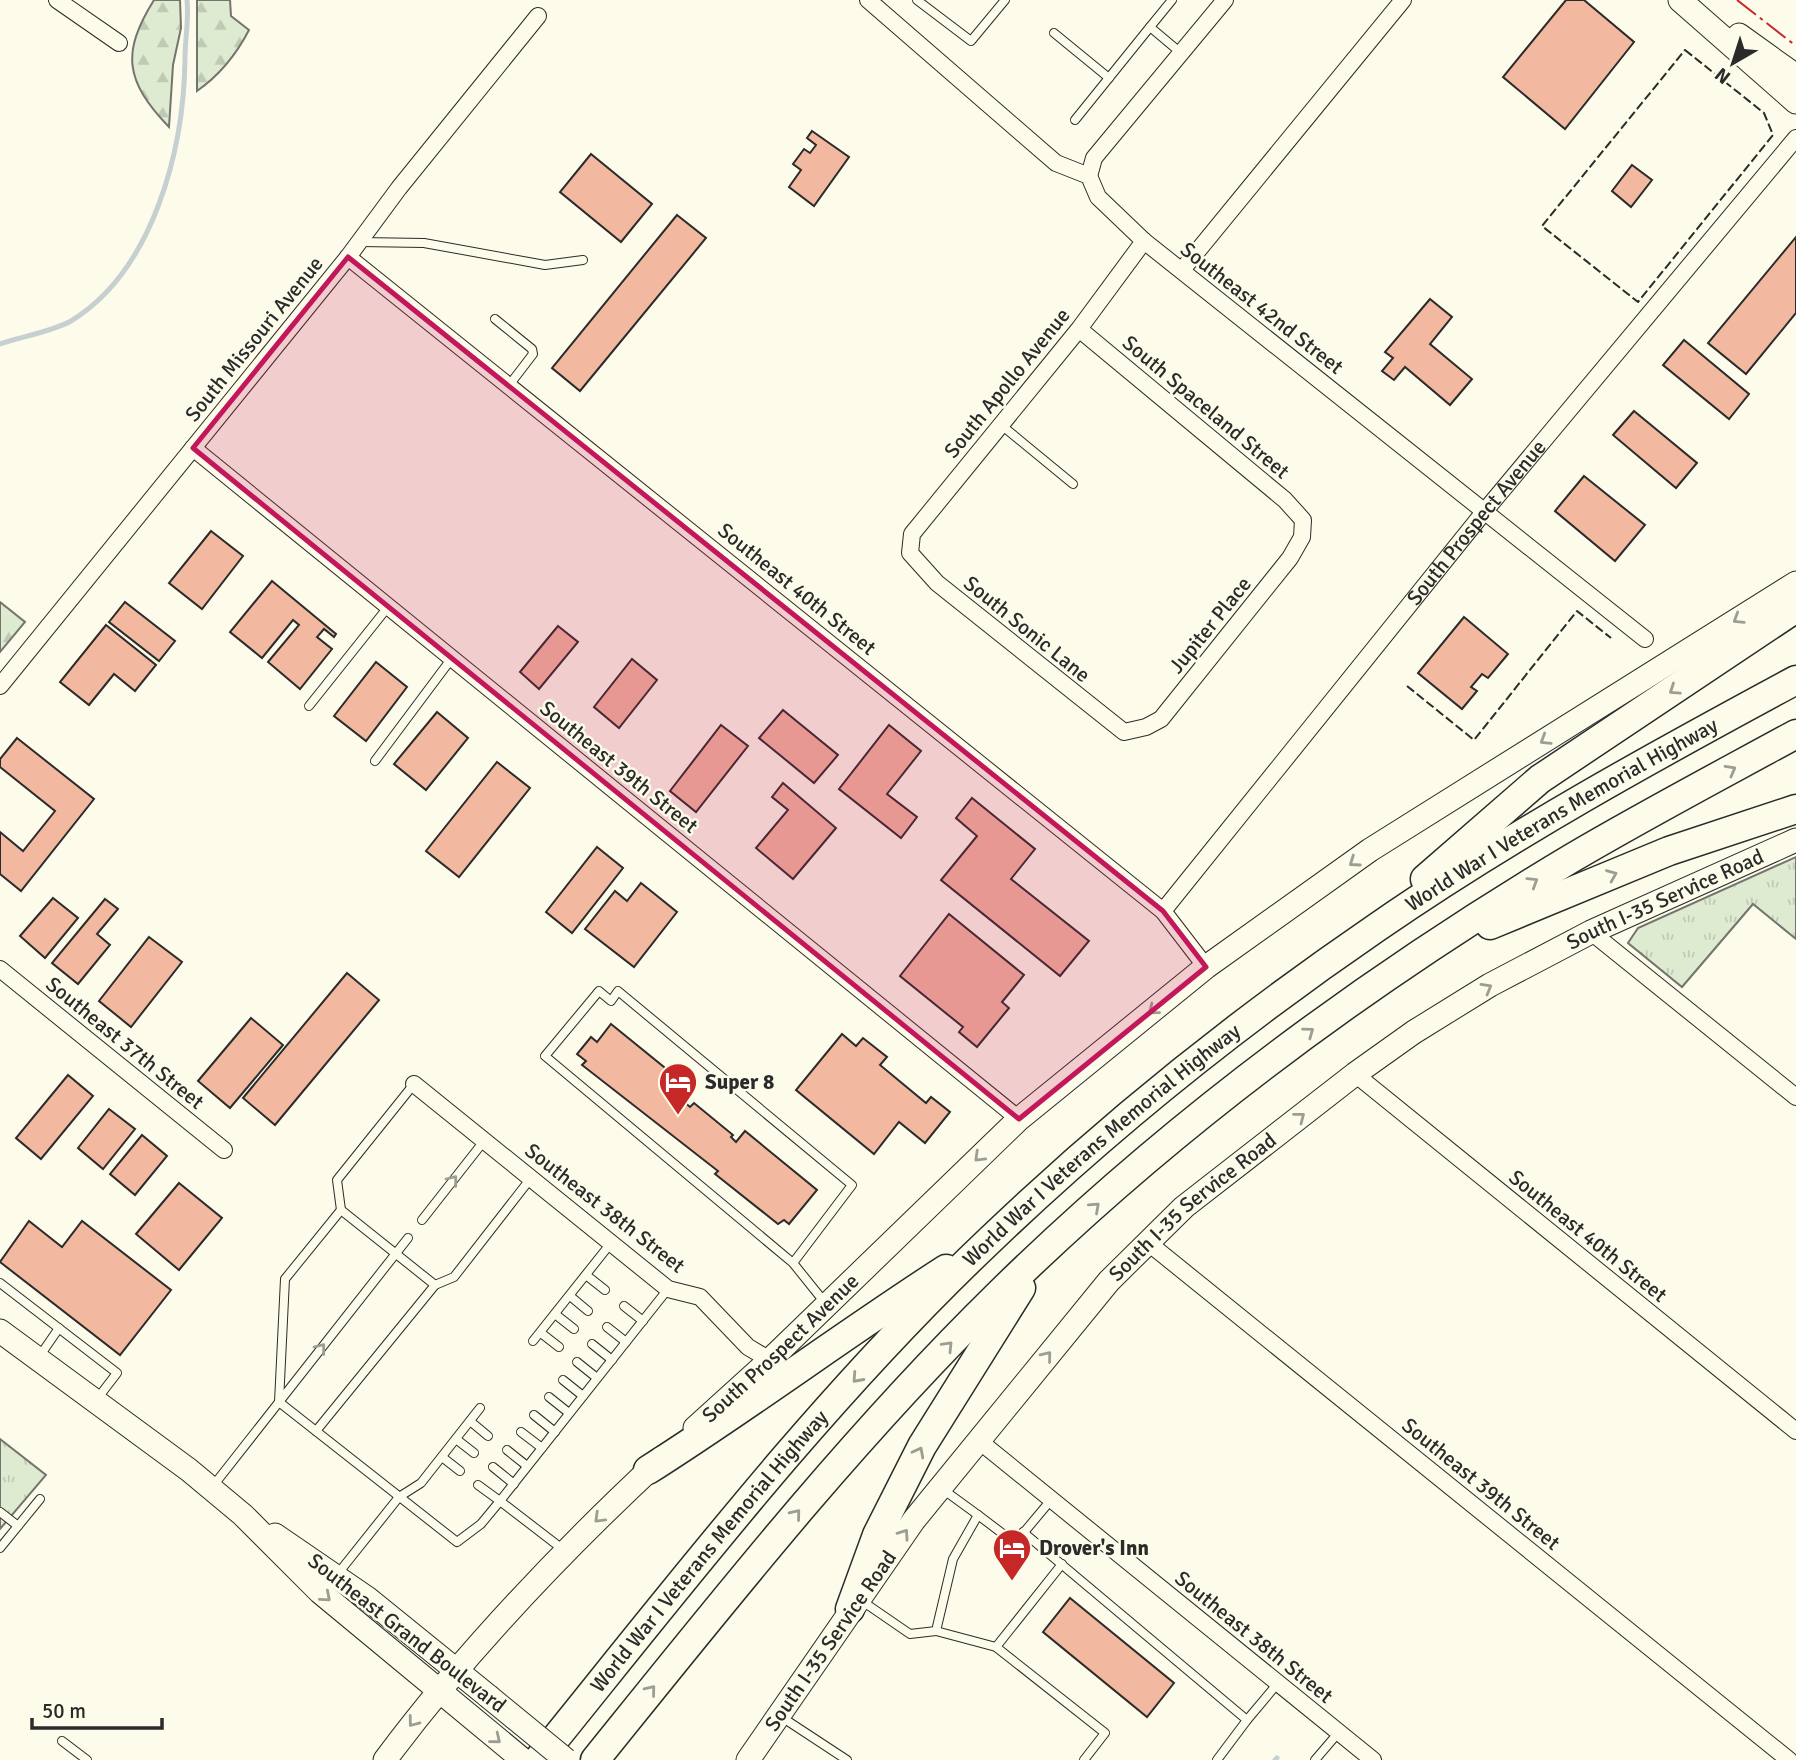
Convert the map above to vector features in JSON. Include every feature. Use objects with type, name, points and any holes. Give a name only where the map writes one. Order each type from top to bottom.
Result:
[{"type":"highway","points":[[1341,953],[1540,779],[1796,608]]},
{"type":"highway","name":"World War I Veterans Memorial Highway","points":[[538,1760],[775,1468],[869,1364],[989,1240],[1127,1118],[1341,953],[1529,831],[1796,680]]},
{"type":"highway","name":"World War I Veterans Memorial Highway","points":[[595,1760],[839,1461],[1000,1293],[1208,1110],[1308,1032],[1413,958],[1573,858],[1796,734]]},
{"type":"highway","points":[[1413,958],[1670,851],[1796,809]]},
{"type":"highway","points":[[648,1470],[732,1417],[833,1342],[989,1240]]},
{"type":"highway","points":[[854,1604],[877,1535],[922,1446],[1044,1253]]},
{"type":"main road","points":[[1680,0],[1796,102]]},
{"type":"main road","points":[[1692,0],[1796,76]]},
{"type":"main road","points":[[1206,967],[1370,850],[1796,583]]},
{"type":"main road","name":"South I-35 Service Road","points":[[748,1760],[854,1604],[940,1488],[1089,1305],[1146,1241],[1184,1206],[1354,1074],[1414,1032],[1490,985],[1591,932],[1796,840]]},
{"type":"main road","name":"South Prospect Avenue","points":[[385,1760],[456,1671],[565,1551],[648,1470],[771,1360],[825,1304],[1019,1119],[1206,967]]},
{"type":"main road","name":"Southeast Grand Boulevard","points":[[0,1331],[243,1515],[320,1592],[523,1760]]},
{"type":"main road","name":"Southeast Grand Boulevard","points":[[243,1515],[310,1556],[566,1760]]},
{"type":"street","points":[[57,0],[119,43]]},
{"type":"street","points":[[867,0],[1056,163],[1089,176],[1094,158],[1225,0]]},
{"type":"street","points":[[1182,270],[1403,0]]},
{"type":"street","name":"South Missouri Avenue","points":[[0,686],[348,257],[538,16]]},
{"type":"street","name":"South Prospect Avenue","points":[[1163,911],[1484,512],[1796,138]]},
{"type":"street","name":"Southeast 42nd Street","points":[[1089,176],[1098,197],[1144,241],[1645,639]]},
{"type":"street","name":"South Apollo Avenue","points":[[909,553],[912,534],[1079,329],[1144,241]]},
{"type":"street","name":"Southeast 40th Street","points":[[348,257],[510,384],[1163,911],[1206,967]]},
{"type":"street","name":"South Spaceland Street","points":[[1079,329],[1285,500],[1303,520]]},
{"type":"street","name":"Southeast 39th Street","points":[[193,448],[1019,1119]]},
{"type":"street","name":"Jupiter Place","points":[[1124,732],[1146,727],[1161,719],[1290,558],[1302,537],[1303,520]]},
{"type":"street","name":"South Sonic Lane","points":[[909,553],[937,583],[1124,732]]},
{"type":"street","points":[[1591,932],[1796,1097]]},
{"type":"street","name":"Southeast 37th Street","points":[[0,969],[224,1150]]},
{"type":"street","name":"Southeast 40th Street","points":[[1354,1074],[1796,1431]]},
{"type":"street","name":"Southeast 38th Street","points":[[414,1084],[668,1289],[700,1297],[748,1347],[771,1360]]},
{"type":"street","name":"Southeast 39th Street","points":[[1146,1241],[1788,1760]]},
{"type":"street","name":"Southeast 38th Street","points":[[978,1440],[1373,1760]]},
{"type":"street","points":[[1788,1760],[1796,1750]]},
{"type":"lane","points":[[917,0],[971,41],[1005,0]]},
{"type":"lane","points":[[1075,120],[1172,0]]},
{"type":"lane","points":[[1150,27],[1181,53]]},
{"type":"lane","points":[[1055,33],[1109,78]]},
{"type":"lane","points":[[360,242],[424,243],[545,265],[583,260]]},
{"type":"lane","points":[[495,319],[532,349],[533,354],[510,384]]},
{"type":"lane","points":[[1000,425],[1073,484]]},
{"type":"lane","points":[[309,706],[388,607]]},
{"type":"lane","points":[[375,761],[452,658]]},
{"type":"lane","points":[[793,1263],[852,1185],[618,991],[611,1001],[599,991],[545,1056],[793,1263],[825,1304]]},
{"type":"lane","points":[[414,1084],[337,1180],[341,1210],[435,1285]]},
{"type":"lane","points":[[422,1220],[484,1140]]},
{"type":"lane","points":[[316,1432],[435,1285],[454,1277],[531,1178]]},
{"type":"lane","points":[[279,1402],[285,1279],[341,1210]]},
{"type":"lane","points":[[211,1489],[408,1238]]},
{"type":"lane","points":[[534,1342],[611,1243]]},
{"type":"lane","points":[[586,1275],[605,1290]]},
{"type":"lane","points":[[0,1283],[117,1373],[95,1401]]},
{"type":"lane","points":[[279,1402],[457,1542],[481,1524],[668,1289]]},
{"type":"lane","points":[[570,1296],[588,1311]]},
{"type":"lane","points":[[624,1306],[643,1321]]},
{"type":"lane","points":[[555,1314],[574,1329]]},
{"type":"lane","points":[[607,1326],[626,1342]]},
{"type":"lane","points":[[38,1359],[59,1328]]},
{"type":"lane","points":[[541,1333],[559,1347]]},
{"type":"lane","points":[[592,1344],[612,1360]]},
{"type":"lane","points":[[577,1362],[597,1378]]},
{"type":"lane","points":[[563,1380],[583,1396]]},
{"type":"lane","points":[[550,1397],[569,1413]]},
{"type":"lane","points":[[336,1576],[399,1497],[421,1483],[481,1408]]},
{"type":"lane","points":[[534,1415],[555,1432]]},
{"type":"lane","points":[[470,1421],[488,1436]]},
{"type":"lane","points":[[521,1432],[542,1448]]},
{"type":"lane","points":[[456,1439],[474,1453]]},
{"type":"lane","points":[[507,1450],[527,1466]]},
{"type":"lane","points":[[442,1457],[460,1471]]},
{"type":"lane","points":[[493,1467],[514,1484]]},
{"type":"lane","points":[[478,1485],[565,1551]]},
{"type":"lane","points":[[940,1488],[1015,1543],[1051,1500]]},
{"type":"lane","points":[[0,1548],[40,1499]]},
{"type":"lane","points":[[0,1512],[18,1526]]},
{"type":"lane","points":[[936,1631],[953,1559],[978,1515]]},
{"type":"lane","points":[[1023,1532],[1247,1720]]},
{"type":"lane","points":[[996,1647],[1062,1564]]},
{"type":"lane","points":[[854,1604],[910,1634],[936,1631],[996,1647],[1105,1733],[1084,1760]]},
{"type":"lane","points":[[1217,1760],[1278,1683]]},
{"type":"lane","points":[[780,1716],[847,1760]]},
{"type":"lane","points":[[1315,1760],[1339,1732]]},
{"type":"lane","points":[[62,1741],[87,1760]]},
{"type":"highlighted area","points":[[348,257],[1163,911],[1206,967],[1019,1119],[193,448]]},
{"type":"green space","points":[[154,0],[180,0],[181,28],[173,65],[169,127],[143,95],[133,66],[136,36]]},
{"type":"green space","points":[[197,0],[230,0],[231,16],[249,30],[227,64],[197,91]]},
{"type":"green space","points":[[0,602],[25,622],[0,652]]},
{"type":"green space","points":[[1796,857],[1796,939],[1753,904],[1682,987],[1628,943],[1638,928]]},
{"type":"green space","points":[[0,1439],[46,1475],[0,1529]]},
{"type":"building","points":[[1566,0],[1584,0],[1634,42],[1565,129],[1503,77]]},
{"type":"building","points":[[812,131],[849,157],[814,206],[789,187],[801,170],[793,164],[804,149],[810,153],[816,145],[807,138]]},
{"type":"building","points":[[591,154],[652,204],[621,242],[560,192]]},
{"type":"building","points":[[1632,165],[1652,180],[1631,207],[1612,191]]},
{"type":"building","points":[[677,215],[706,238],[580,391],[552,368]]},
{"type":"building","points":[[1796,237],[1796,313],[1746,374],[1708,343]]},
{"type":"building","points":[[1430,299],[1452,317],[1430,344],[1472,379],[1450,405],[1405,367],[1394,380],[1382,371],[1393,358],[1385,352]]},
{"type":"building","points":[[1684,340],[1749,394],[1729,419],[1663,365]]},
{"type":"building","points":[[1634,411],[1697,463],[1676,488],[1613,435]]},
{"type":"building","points":[[1584,476],[1645,525],[1615,561],[1555,511]]},
{"type":"building","points":[[211,531],[243,556],[202,609],[169,583]]},
{"type":"building","points":[[272,581],[336,634],[334,637],[324,629],[317,637],[332,649],[300,689],[268,662],[299,625],[293,620],[262,658],[230,632]]},
{"type":"building","points":[[125,602],[175,641],[159,661],[109,622]]},
{"type":"building","points":[[1464,617],[1508,654],[1488,678],[1482,674],[1471,687],[1477,691],[1462,709],[1418,673]]},
{"type":"building","points":[[106,625],[156,665],[135,691],[114,674],[89,705],[60,682]]},
{"type":"building","points":[[558,626],[578,642],[539,689],[520,672]]},
{"type":"building","points":[[632,659],[657,680],[619,728],[594,707]]},
{"type":"building","points":[[376,662],[407,687],[366,741],[334,716]]},
{"type":"building","points":[[783,710],[838,755],[814,783],[759,738]]},
{"type":"building","points":[[437,712],[468,738],[426,790],[394,764]]},
{"type":"building","points":[[721,725],[748,746],[696,812],[670,791]]},
{"type":"building","points":[[889,725],[921,751],[887,794],[917,817],[901,838],[839,789]]},
{"type":"building","points":[[17,738],[94,799],[21,891],[0,874],[0,832],[23,851],[55,811],[0,767],[0,759]]},
{"type":"building","points":[[497,762],[530,788],[459,877],[426,851]]},
{"type":"building","points":[[783,783],[836,828],[793,879],[756,848],[788,810],[772,797]]},
{"type":"building","points":[[972,798],[1035,849],[1011,879],[1089,941],[1060,976],[941,880],[977,836],[956,818]]},
{"type":"building","points":[[597,847],[623,868],[572,933],[546,912]]},
{"type":"building","points":[[641,883],[677,912],[634,967],[585,929],[615,891],[627,901]]},
{"type":"building","points":[[53,898],[78,918],[45,958],[20,936]]},
{"type":"building","points":[[105,899],[118,909],[97,934],[110,945],[78,984],[52,963]]},
{"type":"building","points":[[949,914],[1024,975],[1002,1002],[1009,1008],[977,1047],[959,1032],[963,1027],[900,976]]},
{"type":"building","points":[[149,937],[182,962],[131,1027],[99,1001]]},
{"type":"building","points":[[347,973],[379,1000],[275,1125],[243,1098]]},
{"type":"building","points":[[251,1018],[283,1045],[230,1108],[198,1081]]},
{"type":"building","name":"Super 8","points":[[611,1024],[691,1089],[682,1100],[690,1107],[694,1103],[733,1135],[731,1137],[736,1142],[745,1131],[817,1190],[789,1224],[784,1220],[778,1224],[715,1174],[718,1171],[582,1065],[586,1061],[577,1054],[591,1037],[597,1042]]},
{"type":"building","points":[[842,1034],[856,1046],[863,1038],[887,1057],[880,1065],[926,1103],[931,1097],[950,1112],[925,1143],[899,1122],[874,1154],[796,1090]]},
{"type":"building","points":[[68,1075],[93,1096],[41,1159],[16,1138]]},
{"type":"building","points":[[109,1109],[135,1129],[103,1169],[78,1148]]},
{"type":"building","points":[[142,1135],[167,1156],[135,1195],[110,1174]]},
{"type":"building","points":[[179,1183],[222,1218],[179,1270],[136,1234]]},
{"type":"building","points":[[29,1221],[62,1247],[82,1221],[171,1290],[120,1355],[0,1262]]},
{"type":"building","points":[[1070,1598],[1174,1683],[1147,1717],[1043,1632]]},
{"type":"waterway","points":[[0,344],[71,321],[100,299],[124,271],[143,239],[159,204],[178,130],[183,93],[187,0]]},
{"type":"fence","points":[[1685,50],[1764,113],[1773,135],[1638,302],[1542,226],[1685,50]]},
{"type":"fence","points":[[1407,686],[1474,740],[1577,611],[1611,638]]},
{"type":"power","points":[[1737,0],[1796,46]]},
{"type":"place","name":"Super 8","points":[[678,1116]]},
{"type":"place","name":"Drover's Inn","points":[[1012,1582]]}]
